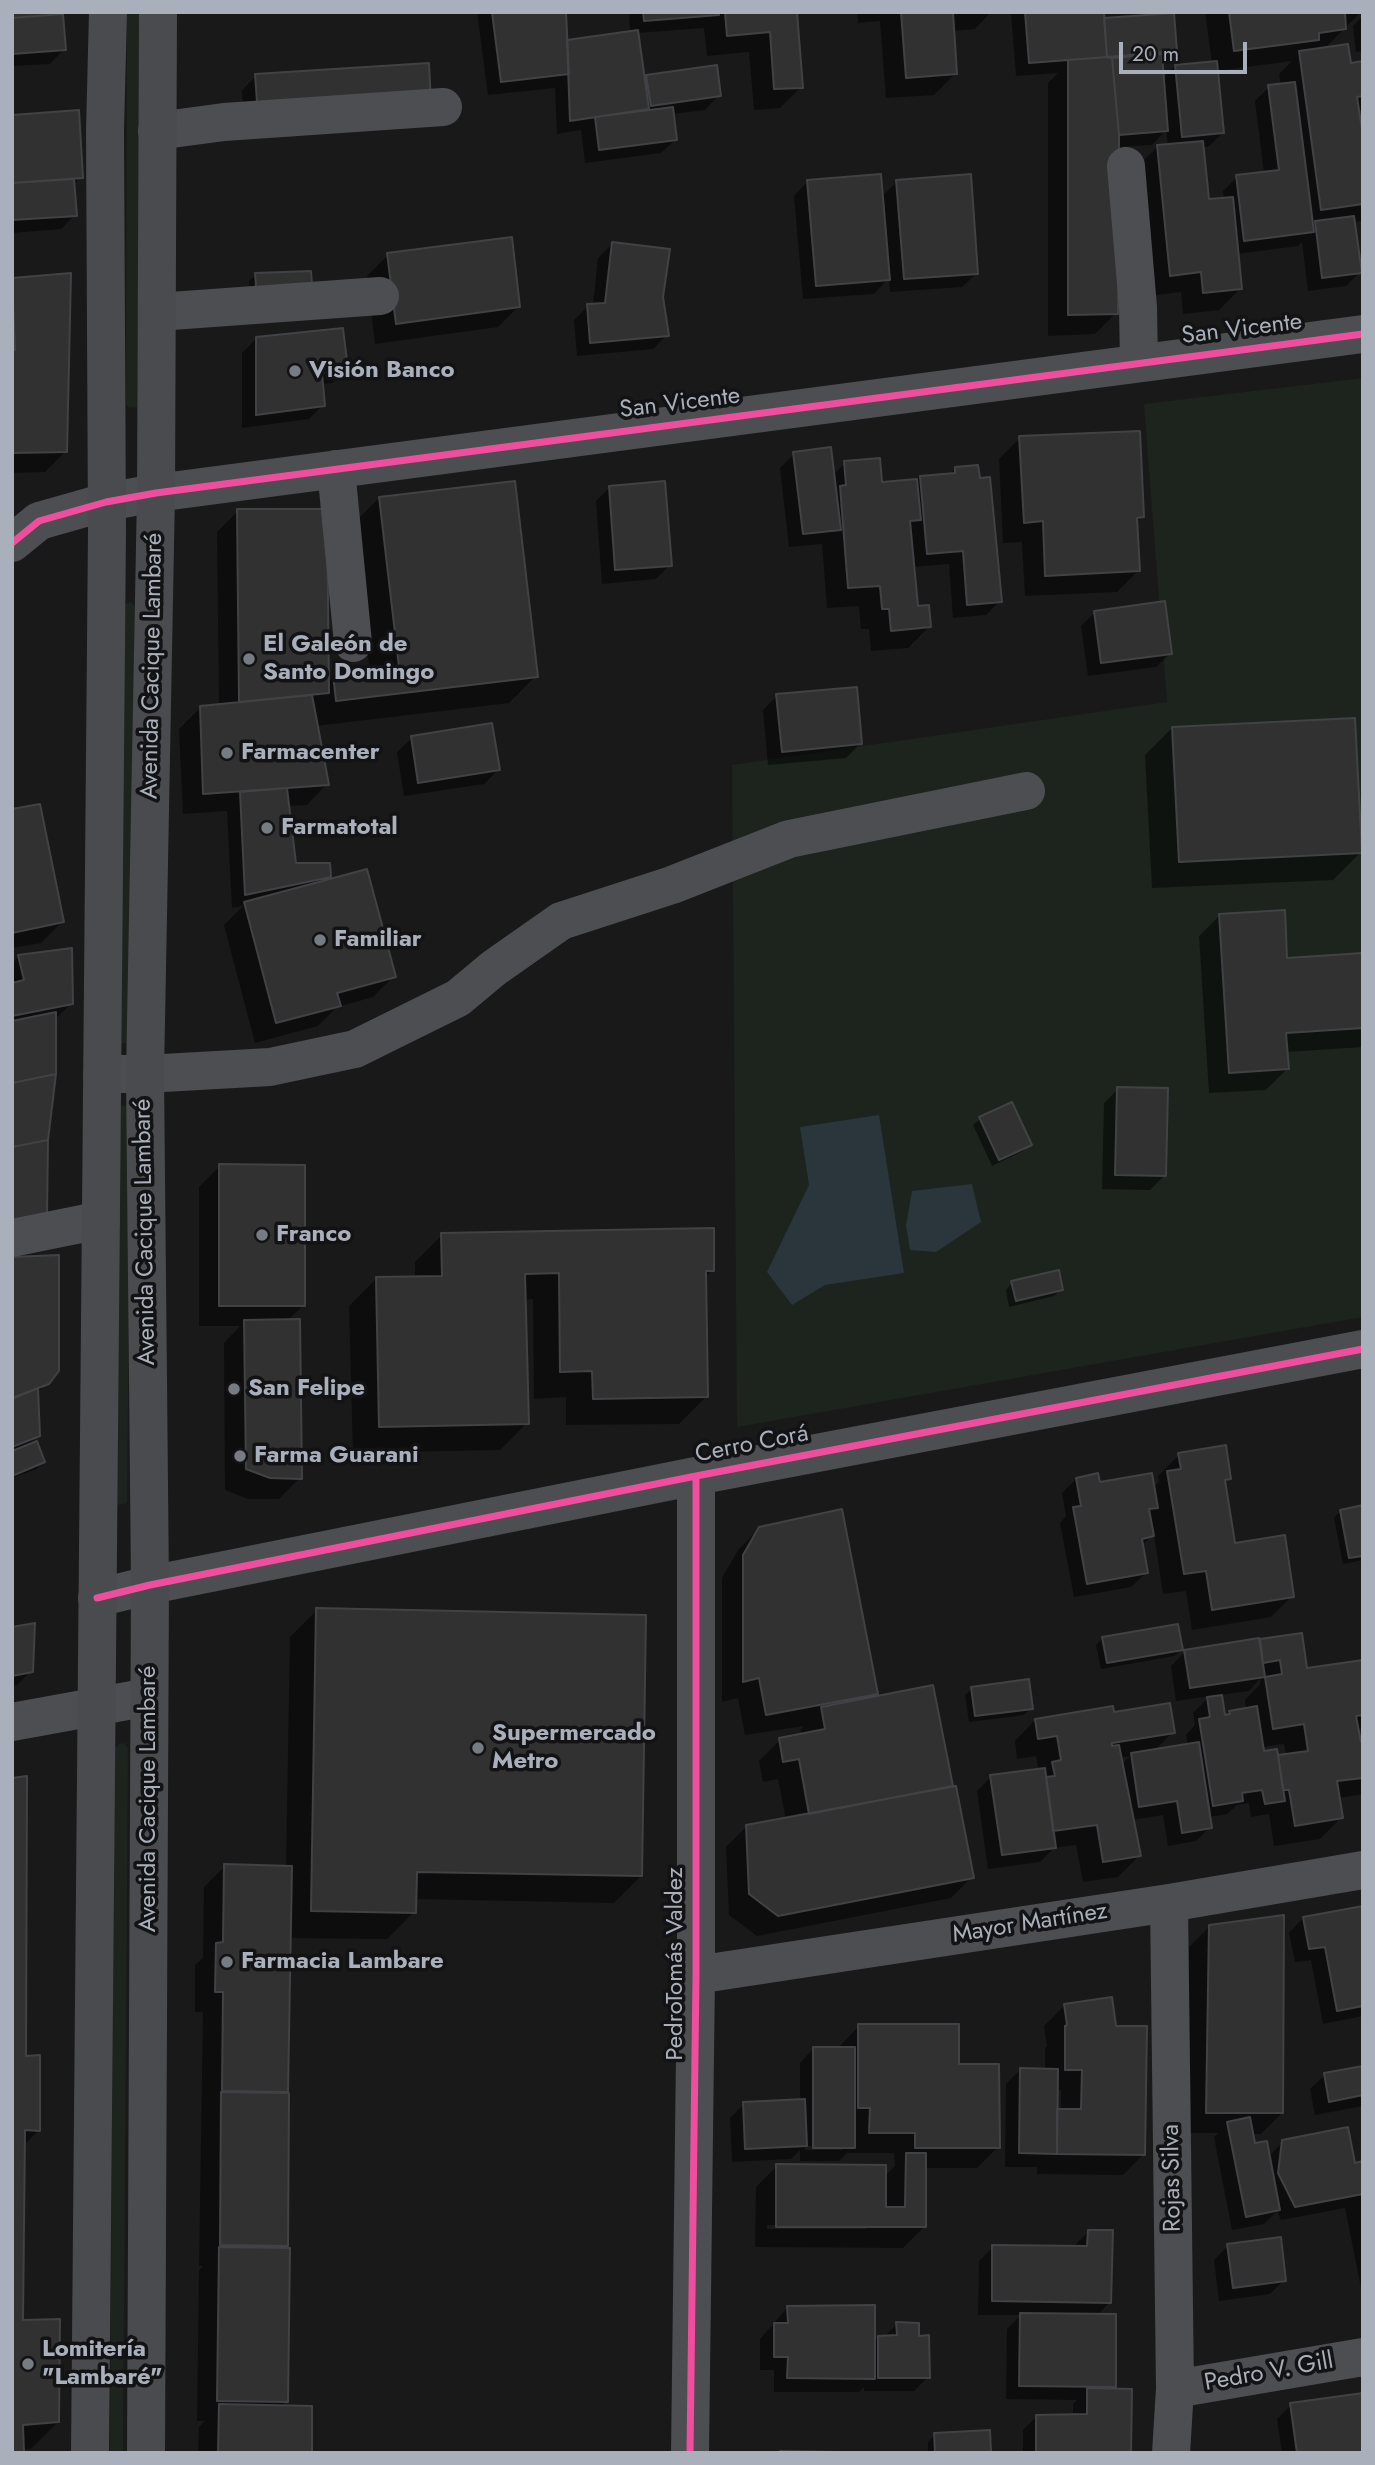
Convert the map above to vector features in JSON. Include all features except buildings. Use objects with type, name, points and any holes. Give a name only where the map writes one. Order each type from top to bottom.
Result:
[{"type":"main road","name":"Avenida Cacique Lambaré","points":[[90,2453],[106,502],[105,130],[108,12]]},
{"type":"main road","name":"Avenida Cacique Lambaré","points":[[146,2453],[150,1585],[145,1074],[156,493],[158,12]]},
{"type":"street","points":[[158,131],[224,122],[443,107]]},
{"type":"street","points":[[1126,166],[1138,307],[1139,363]]},
{"type":"street","points":[[157,312],[380,296]]},
{"type":"street","name":"San Vicente","points":[[21,525],[106,502],[156,493],[1363,334]]},
{"type":"street","points":[[336,469],[353,643]]},
{"type":"street","points":[[102,1074],[270,1067],[355,1049],[458,998],[494,968],[561,921],[672,885],[789,839],[1026,792]]},
{"type":"street","points":[[12,1238],[101,1220]]},
{"type":"street","name":"Cerro Corá","points":[[97,1598],[150,1585],[695,1476],[1363,1349]]},
{"type":"street","name":"PedroTomás Valdez","points":[[690,2453],[696,1975],[695,1476]]},
{"type":"street","points":[[12,1722],[149,1697]]},
{"type":"street","name":"Mayor Martínez","points":[[696,1975],[1169,1903],[1363,1870]]},
{"type":"street","name":"Rojas Silva","points":[[1169,1903],[1175,2389],[1171,2453]]},
{"type":"street","name":"Pedro V. Gill","points":[[1175,2389],[1363,2357]]},
{"type":"shaded area","points":[[127,12],[141,12],[137,407],[129,408],[126,404]]},
{"type":"shaded area","points":[[1363,378],[1363,1317],[737,1427],[732,765],[1167,702],[1144,404]]},
{"type":"shaded area","points":[[131,602],[135,607],[129,1042],[122,1044],[122,605]]},
{"type":"shaded area","points":[[126,1105],[131,1110],[127,1503],[117,1505],[118,1106]]},
{"type":"shaded area","points":[[879,1115],[904,1273],[825,1285],[792,1305],[767,1272],[809,1185],[800,1127]]},
{"type":"shaded area","points":[[972,1184],[981,1222],[936,1252],[910,1250],[906,1225],[912,1191]]},
{"type":"shaded area","points":[[124,1743],[128,1749],[123,2453],[110,2453],[114,1749]]},
{"type":"cycle path","points":[[12,543],[39,521],[106,502],[156,493],[1363,334]]},
{"type":"cycle path","points":[[97,1598],[150,1585],[696,1476],[1363,1349]]},
{"type":"cycle path","points":[[690,2453],[696,1975],[696,1476]]},
{"type":"place","name":"Visión Banco","points":[[295,371]]},
{"type":"place","name":"El Galeón de Santo Domingo","points":[[249,659]]},
{"type":"place","name":"Farmacenter","points":[[227,753]]},
{"type":"place","name":"Farmatotal","points":[[267,828]]},
{"type":"place","name":"Familiar","points":[[320,940]]},
{"type":"place","name":"Franco","points":[[262,1235]]},
{"type":"place","name":"San Felipe","points":[[234,1389]]},
{"type":"place","name":"Farma Guarani","points":[[240,1456]]},
{"type":"place","name":"Supermercado Metro","points":[[478,1748]]},
{"type":"place","name":"Farmacia Lambare","points":[[227,1962]]},
{"type":"place","name":"Lomitería \"Lambaré\"","points":[[28,2364]]}]
